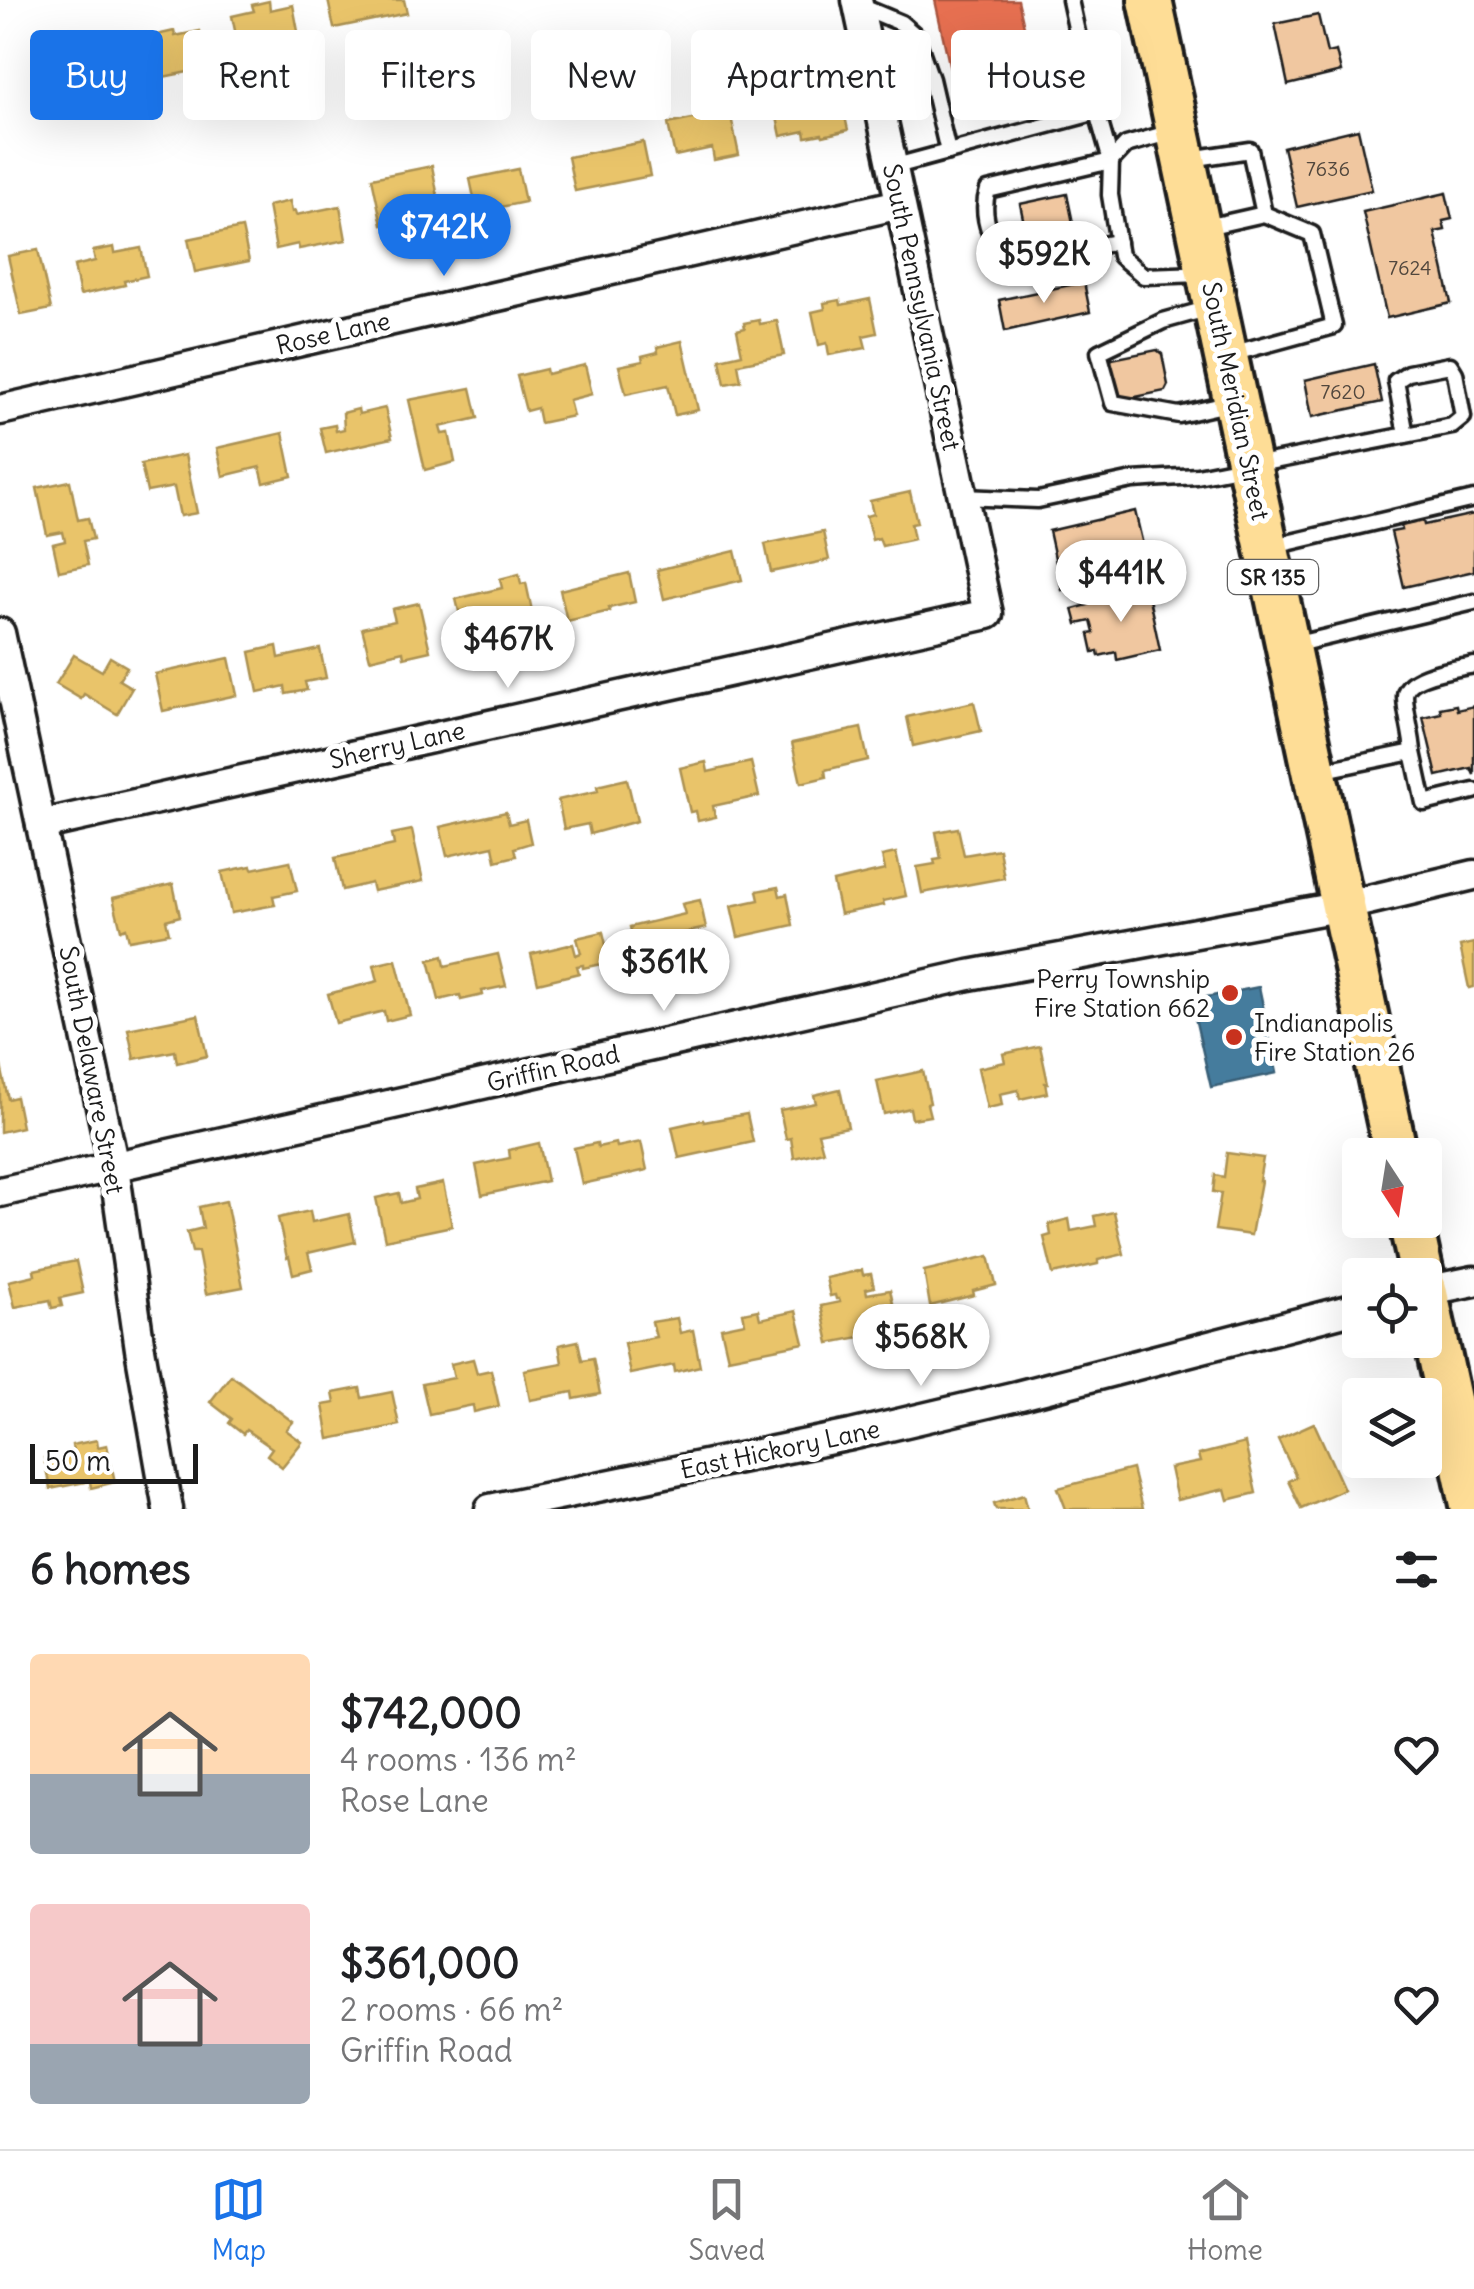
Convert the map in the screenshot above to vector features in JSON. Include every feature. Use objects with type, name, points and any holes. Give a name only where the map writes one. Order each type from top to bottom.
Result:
[{"type":"main road","name":"South Meridian Street","points":[[1150,0],[1392,1138]]},
{"type":"main road","points":[[1440,1358],[1473,1509]]},
{"type":"street","name":"South Pennsylvania Street","points":[[857,3],[988,614]]},
{"type":"street","name":"Rose Lane","points":[[0,410],[900,204]]},
{"type":"street","name":"Sherry Lane","points":[[41,825],[988,614]]},
{"type":"street","name":"South Delaware Street","points":[[0,633],[114,1167],[168,1509]]},
{"type":"street","name":"Griffin Road","points":[[0,1192],[969,975],[1343,906],[1474,874]]},
{"type":"street","points":[[1442,1287],[1474,1281]]},
{"type":"street","name":"East Hickory Lane","points":[[490,1509],[852,1435],[1342,1312]]},
{"type":"lane","points":[[1070,0],[1077,30]]},
{"type":"lane","points":[[857,3],[901,23],[916,36],[948,152]]},
{"type":"lane","points":[[892,167],[1067,120]]},
{"type":"lane","points":[[1099,120],[1111,161],[1110,195],[1120,256],[1144,276],[1212,290]]},
{"type":"lane","points":[[1118,242],[1026,258],[1004,254],[996,249],[989,232],[984,204],[988,190],[1111,161],[1126,145],[1250,150],[1264,214]]},
{"type":"lane","points":[[1198,228],[1264,214],[1312,234],[1334,326],[1226,355]]},
{"type":"lane","points":[[1212,290],[1164,322],[1099,352],[1112,402],[1179,415],[1236,402]]},
{"type":"lane","points":[[963,496],[1038,500],[1134,480],[1198,476],[1452,426],[1463,417],[1456,373],[1450,365],[1408,373],[1396,381],[1406,434]]},
{"type":"lane","points":[[1267,548],[1474,498]]},
{"type":"lane","points":[[1288,646],[1474,602]]},
{"type":"lane","points":[[1474,665],[1414,680],[1404,693],[1424,803],[1474,791]]},
{"type":"lane","points":[[1315,772],[1413,752]]},
{"type":"building: Homes","points":[[328,0],[404,0],[407,13],[334,28]]},
{"type":"building: Homes","points":[[269,1],[270,10],[293,5],[298,30],[235,30],[232,16],[254,11],[252,5]]},
{"type":"building: Homes","points":[[174,31],[175,36],[183,34],[183,73],[163,77],[163,34]]},
{"type":"building: Homes","points":[[691,119],[732,120],[739,155],[714,160],[712,148],[675,156],[668,124]]},
{"type":"building: Homes","points":[[778,120],[846,120],[848,130],[823,136],[806,137],[805,131],[781,136]]},
{"type":"building: Homes","points":[[643,142],[650,176],[575,191],[568,157]]},
{"type":"building: Homes","points":[[432,166],[441,213],[382,225],[372,178]]},
{"type":"building: Homes","points":[[518,169],[525,202],[477,212],[470,179]]},
{"type":"building: Homes","points":[[290,201],[296,215],[340,206],[346,240],[276,249],[268,206]]},
{"type":"building: Homes","points":[[242,228],[249,261],[195,272],[188,239]]},
{"type":"building: Homes","points":[[114,247],[115,253],[141,248],[147,276],[80,295],[74,266],[95,261],[93,251]]},
{"type":"building: Homes","points":[[38,250],[51,309],[21,315],[8,256]]},
{"type":"building: Homes","points":[[870,299],[877,333],[863,336],[866,348],[829,355],[827,343],[819,345],[812,312],[825,309],[824,303],[840,300],[841,305]]},
{"type":"building: Homes","points":[[759,320],[760,324],[777,321],[784,355],[738,364],[741,381],[725,384],[720,359],[742,354],[737,330],[745,328],[744,323]]},
{"type":"building: Homes","points":[[682,341],[698,410],[675,415],[668,385],[626,394],[619,366],[643,361],[642,356],[658,352],[657,347]]},
{"type":"building: Homes","points":[[585,365],[592,394],[569,400],[573,416],[540,423],[537,408],[526,411],[517,376]]},
{"type":"building: Homes","points":[[471,388],[478,418],[440,427],[442,434],[449,433],[455,462],[425,470],[409,400]]},
{"type":"building: Homes","points":[[385,408],[392,438],[326,453],[320,428],[335,425],[336,431],[344,429],[343,413]]},
{"type":"building: Homes","points":[[283,433],[292,476],[264,483],[260,467],[223,476],[217,448]]},
{"type":"building: Homes","points":[[185,455],[197,513],[180,516],[174,487],[147,492],[141,464]]},
{"type":"building: Homes","points":[[70,481],[78,520],[88,518],[93,539],[83,541],[88,565],[59,571],[53,544],[65,541],[63,532],[47,535],[37,488]]},
{"type":"building: Homes","points":[[910,492],[917,523],[911,524],[914,539],[882,546],[879,538],[872,540],[866,516],[873,514],[870,501]]},
{"type":"building: Homes","points":[[823,532],[829,560],[771,572],[765,544]]},
{"type":"building: Homes","points":[[735,551],[742,580],[664,599],[657,570]]},
{"type":"building: Homes","points":[[629,573],[635,602],[567,621],[560,590]]},
{"type":"building: Homes","points":[[519,574],[521,584],[526,583],[535,625],[510,631],[509,625],[491,629],[490,622],[463,628],[456,599],[502,588],[500,579]]},
{"type":"building: Homes","points":[[419,603],[430,651],[404,657],[403,651],[370,659],[362,628],[395,621],[392,609]]},
{"type":"building: Homes","points":[[277,646],[279,658],[320,649],[326,678],[305,682],[307,690],[286,694],[285,686],[258,692],[250,652]]},
{"type":"building: Homes","points":[[74,655],[102,671],[110,657],[127,667],[119,680],[132,688],[117,714],[84,694],[81,699],[56,684]]},
{"type":"building: Homes","points":[[229,658],[237,695],[163,711],[155,674]]},
{"type":"building: Homes","points":[[974,702],[981,731],[913,746],[907,717]]},
{"type":"building: Homes","points":[[861,728],[868,760],[825,770],[826,777],[801,783],[792,743]]},
{"type":"building: Homes","points":[[706,762],[708,772],[751,762],[759,796],[713,806],[715,817],[698,821],[696,811],[690,812],[680,768]]},
{"type":"building: Homes","points":[[627,779],[637,821],[590,834],[588,824],[564,829],[558,800],[598,791],[597,786]]},
{"type":"building: Homes","points":[[506,812],[509,824],[526,820],[531,843],[514,848],[516,856],[496,861],[493,846],[447,856],[440,827]]},
{"type":"building: Homes","points":[[958,828],[964,855],[999,849],[1004,878],[922,893],[917,867],[941,859],[936,832]]},
{"type":"building: Homes","points":[[412,830],[423,881],[373,891],[371,883],[342,890],[335,858],[394,845],[392,834]]},
{"type":"building: Homes","points":[[896,853],[906,896],[840,914],[833,882],[885,870],[882,856]]},
{"type":"building: Homes","points":[[290,861],[297,891],[273,896],[275,905],[231,913],[222,872]]},
{"type":"building: Homes","points":[[173,884],[180,916],[166,920],[169,933],[129,940],[126,928],[121,930],[113,898]]},
{"type":"building: Homes","points":[[778,887],[780,896],[787,894],[793,925],[738,937],[731,906],[759,900],[757,891]]},
{"type":"building: Homes","points":[[700,900],[706,928],[684,933],[687,944],[669,949],[670,953],[638,961],[630,927],[685,914],[682,904]]},
{"type":"building: Homes","points":[[603,932],[610,962],[577,966],[579,973],[538,983],[531,954],[573,944],[576,955],[581,953],[577,938]]},
{"type":"building: Homes","points":[[1474,943],[1474,987],[1469,988],[1460,946]]},
{"type":"building: Homes","points":[[498,954],[506,986],[461,1000],[460,995],[439,1000],[429,960],[443,956],[445,966]]},
{"type":"building: Homes","points":[[396,960],[410,1015],[386,1021],[384,1011],[336,1023],[328,994],[378,981],[374,965]]},
{"type":"building: Homes","points":[[198,1015],[207,1056],[177,1063],[175,1051],[134,1059],[128,1029]]},
{"type":"building: Homes","points":[[1040,1046],[1047,1093],[1020,1099],[1018,1090],[1000,1094],[1002,1105],[987,1108],[978,1068],[1005,1062],[1003,1054]]},
{"type":"building: Homes","points":[[0,1061],[8,1099],[16,1097],[22,1127],[0,1132]]},
{"type":"building: Homes","points":[[923,1071],[930,1116],[912,1119],[910,1108],[884,1114],[877,1081]]},
{"type":"building: Homes","points":[[840,1089],[848,1127],[818,1133],[823,1151],[794,1158],[780,1110],[816,1103],[814,1095]]},
{"type":"building: Homes","points":[[747,1114],[753,1142],[679,1158],[672,1127]]},
{"type":"building: Homes","points":[[641,1142],[647,1170],[582,1184],[574,1148]]},
{"type":"building: Homes","points":[[539,1143],[547,1181],[482,1195],[476,1165],[510,1158],[509,1150]]},
{"type":"building: Homes","points":[[1227,1153],[1263,1158],[1251,1235],[1215,1230],[1221,1193],[1213,1192],[1215,1175],[1224,1177]]},
{"type":"building: Homes","points":[[443,1183],[452,1226],[385,1240],[376,1198],[399,1193],[401,1203],[417,1199],[415,1189]]},
{"type":"building: Homes","points":[[226,1201],[243,1287],[206,1294],[198,1252],[192,1252],[187,1232],[203,1228],[199,1207]]},
{"type":"building: Homes","points":[[310,1211],[312,1222],[349,1214],[355,1242],[308,1253],[312,1269],[293,1274],[278,1218]]},
{"type":"building: Homes","points":[[1114,1212],[1124,1254],[1053,1274],[1044,1237],[1051,1235],[1049,1224],[1069,1219],[1071,1231],[1096,1226],[1094,1216]]},
{"type":"building: Homes","points":[[989,1256],[996,1285],[930,1306],[924,1271]]},
{"type":"building: Homes","points":[[76,1261],[83,1293],[60,1298],[62,1306],[52,1308],[50,1300],[15,1307],[9,1281],[35,1275],[34,1270]]},
{"type":"building: Homes","points":[[862,1270],[863,1275],[871,1274],[874,1287],[866,1289],[867,1294],[890,1290],[897,1321],[873,1326],[875,1334],[829,1343],[821,1306],[840,1302],[835,1295],[830,1296],[826,1278]]},
{"type":"building: Homes","points":[[758,1310],[760,1319],[796,1311],[804,1343],[728,1358],[721,1328],[745,1323],[743,1313]]},
{"type":"building: Homes","points":[[677,1318],[680,1333],[693,1330],[700,1366],[675,1372],[674,1365],[630,1374],[624,1343],[656,1337],[652,1322]]},
{"type":"building: Homes","points":[[578,1341],[582,1360],[593,1358],[600,1394],[574,1399],[573,1392],[530,1400],[524,1370],[562,1363],[559,1345]]},
{"type":"building: Homes","points":[[473,1359],[477,1373],[491,1370],[499,1406],[474,1412],[473,1405],[429,1414],[422,1384],[454,1378],[451,1364]]},
{"type":"building: Homes","points":[[231,1375],[293,1422],[286,1430],[302,1442],[282,1467],[267,1455],[272,1448],[246,1430],[243,1434],[229,1423],[232,1419],[210,1402]]},
{"type":"building: Homes","points":[[360,1388],[362,1398],[392,1392],[399,1425],[329,1439],[323,1405],[335,1403],[333,1393]]},
{"type":"building: Homes","points":[[1314,1423],[1344,1489],[1301,1508],[1288,1481],[1296,1477],[1278,1439]]},
{"type":"building: Homes","points":[[97,1440],[98,1447],[107,1445],[115,1482],[91,1488],[90,1481],[50,1489],[44,1458],[73,1452],[72,1445]]},
{"type":"building: Homes","points":[[1245,1443],[1256,1493],[1228,1500],[1225,1489],[1177,1500],[1170,1468],[1200,1462],[1198,1455]]},
{"type":"building: Homes","points":[[1132,1469],[1142,1509],[1066,1509],[1058,1488]]},
{"type":"building: Homes","points":[[1024,1494],[1028,1509],[996,1509],[994,1503]]},
{"type":"building: Shops","points":[[935,0],[1018,0],[1025,30],[951,30],[951,73]]},
{"type":"building: Public","name":"Indianapolis Fire Station 26","points":[[1259,987],[1277,1073],[1211,1087],[1191,1000]]},
{"type":"building: Other","points":[[1318,15],[1327,53],[1336,51],[1341,72],[1288,85],[1275,24]]},
{"type":"building: Other","points":[[1358,129],[1372,190],[1297,207],[1283,147]]},
{"type":"building: Other","points":[[1446,193],[1452,219],[1443,221],[1445,230],[1435,232],[1451,303],[1387,318],[1363,212]]},
{"type":"building: Other","points":[[1067,194],[1073,223],[1026,233],[1020,204]]},
{"type":"building: Other","points":[[1084,282],[1090,312],[1005,331],[999,300]]},
{"type":"building: Other","points":[[1157,350],[1162,354],[1168,385],[1165,391],[1121,400],[1116,396],[1109,365],[1112,359]]},
{"type":"building: Other","points":[[1374,364],[1382,402],[1312,417],[1305,380]]},
{"type":"building: Other","points":[[1135,511],[1150,574],[1062,590],[1049,531]]},
{"type":"building: Other","points":[[1474,514],[1474,571],[1404,587],[1391,532],[1423,521],[1424,525]]},
{"type":"building: Other","points":[[1147,589],[1160,650],[1117,660],[1116,652],[1099,656],[1098,651],[1093,652],[1091,621],[1077,624],[1073,609]]},
{"type":"building: Other","points":[[1456,705],[1457,710],[1474,706],[1474,775],[1471,768],[1437,776],[1423,717]]},
{"type":"place","name":"Perry Township Fire Station 662","points":[[1230,993]]},
{"type":"place","name":"Indianapolis Fire Station 26","points":[[1234,1037]]}]
